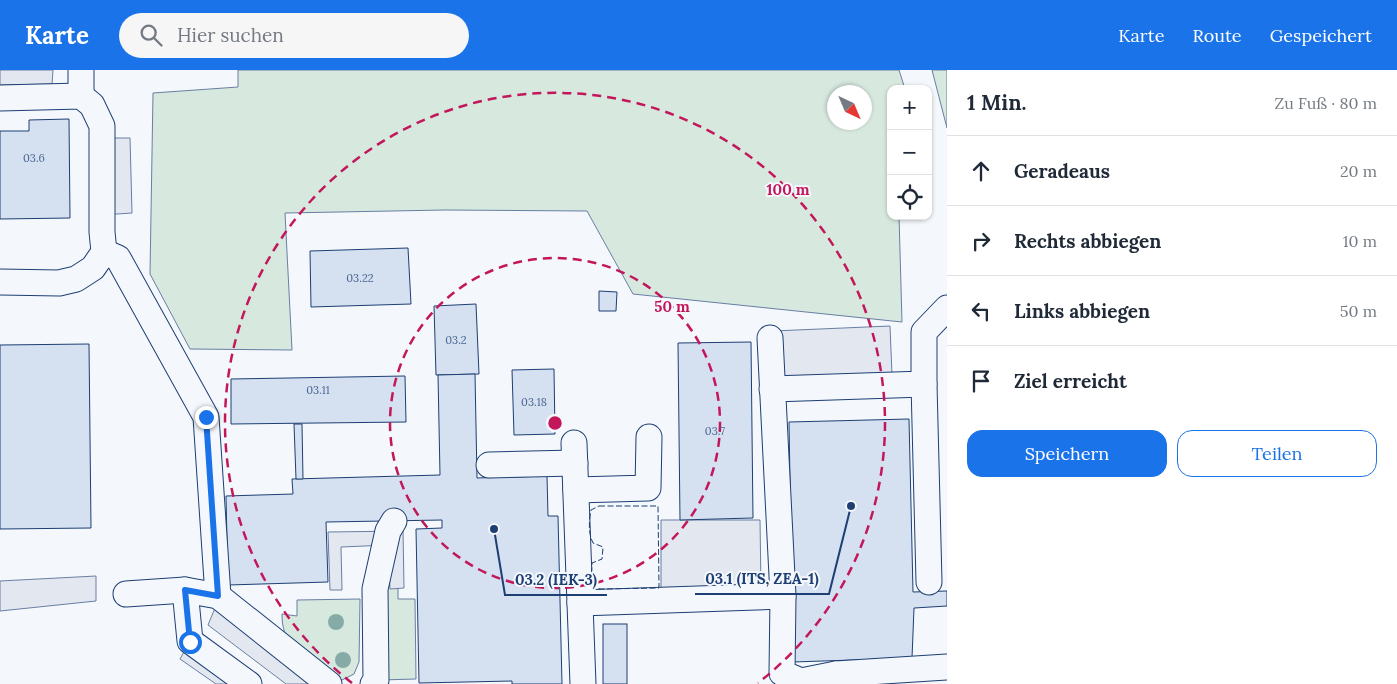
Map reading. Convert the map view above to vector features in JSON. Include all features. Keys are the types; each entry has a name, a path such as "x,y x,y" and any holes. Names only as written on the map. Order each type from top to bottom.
{"lane":[{"path":"81,70 81,96"},
{"path":"0,98 81,96 92,105 102,126 102,232 104,252 94,268 76,279 59,283 0,282"},
{"path":"104,252 118,258 206,417 218,596"},
{"path":"929,582 924,332 947,308"},
{"path":"770,338 783,596 782,674 801,681 947,667"},
{"path":"772,389 924,384"},
{"path":"576,490 648,488 648,437"},
{"path":"489,465 574,453 583,684"},
{"path":"373,684 376,680 375,589 388,531 394,521"},
{"path":"185,590 190,642 249,684"},
{"path":"126,594 185,590 218,596 329,684"},
{"path":"580,603 783,596"}],"shaded area":[{"path":"0,70 53,70 52,84 0,85"},
{"path":"238,70 899,70 904,85 887,85 887,220 899,220 902,322 633,294 587,211 445,210 285,213 292,350 190,349 150,274 153,93 238,87"},
{"path":"932,70 947,70 947,128"},
{"path":"102,138 130,138 132,213 102,215"},
{"path":"890,326 892,375 775,379 773,331"},
{"path":"661,520 760,520 761,588 661,589"},
{"path":"403,531 404,588 390,589 388,545 341,547 342,590 330,590 328,532"},
{"path":"96,576 96,601 0,611 0,581"},
{"path":"398,586 398,599 415,599 416,679 380,680 383,587"},
{"path":"360,599 359,662 354,674 342,680 290,641 284,629 282,614 297,616 297,600"},
{"path":"215,608 319,684 286,684 208,625"},
{"path":"190,641 249,684 216,684 180,659"}],"building":[{"path":"69,119 70,218 0,219 0,131 29,131 29,120"},
{"path":"408,248 411,304 311,307 310,251"},
{"path":"599,291 617,292 616,311 599,311"},
{"path":"476,304 479,374 436,375 434,306"},
{"path":"751,342 753,518 680,520 678,343"},
{"path":"89,344 91,528 0,529 0,345"},
{"path":"554,369 555,434 514,435 512,370"},
{"path":"475,374 477,478 547,476 548,516 558,516 562,684 512,684 512,681 419,683 416,529 442,528 442,520 326,522 328,582 228,585 226,496 293,494 292,479 440,475 438,375"},
{"path":"405,376 406,422 231,424 231,379"},
{"path":"909,419 913,592 947,591 947,606 914,608 912,658 793,662 789,422"},
{"path":"294,424 302,424 303,479 296,479"},
{"path":"603,624 627,624 627,684 603,684"}],"fence":[{"path":"599,506 658,506 659,588 595,588 591,582 592,563 602,559 603,547 593,543 589,522 591,510 599,506"}],"place":[{"name":"03.1 (ITS, ZEA-1)","path":"851,506"},
{"name":"03.2 (IEK-3)","path":"494,529"}],"route":[{"path":"190,642 185,590 218,596 206,417"}]}
